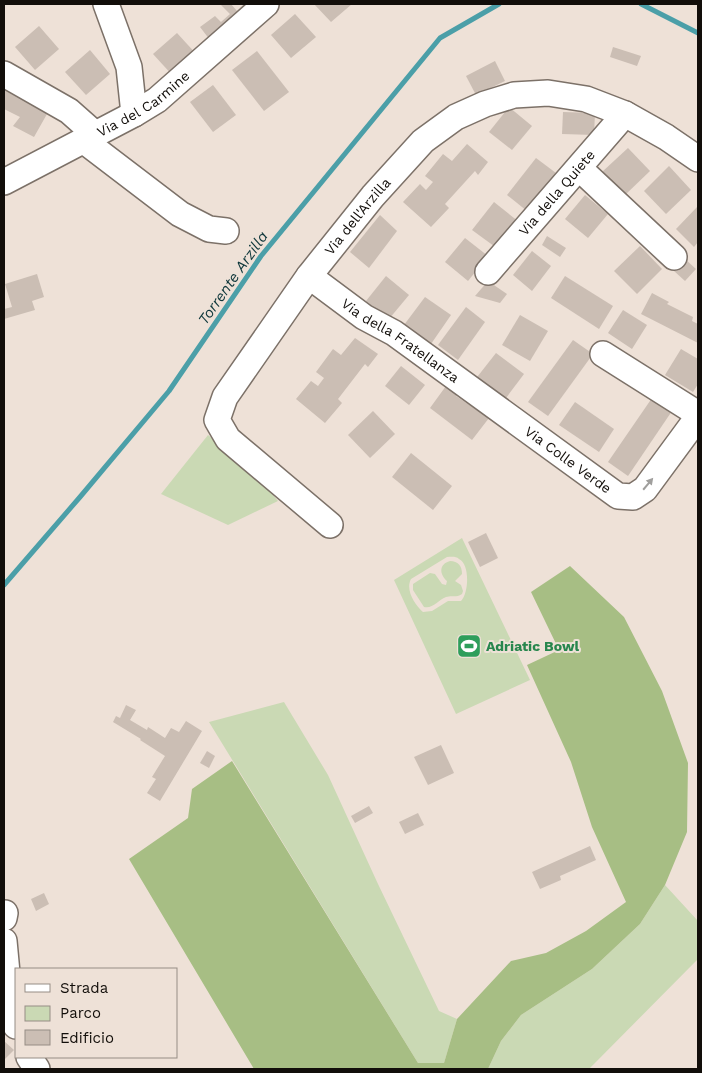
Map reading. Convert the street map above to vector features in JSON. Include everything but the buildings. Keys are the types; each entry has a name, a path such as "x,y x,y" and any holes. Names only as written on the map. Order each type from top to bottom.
{"street":[{"path":"106,4 129,67 134,114"},
{"name":"Via del Carmine","path":"4,182 157,100 266,4"},
{"path":"129,67 157,100"},
{"path":"4,74 69,111 89,137 180,214 209,229 226,230"},
{"name":"Via dell'Arzilla","path":"330,525 228,439 217,420 226,397 309,276 373,196 423,141 456,118 485,104 514,95 548,93 586,99 625,114 666,137 698,159"},
{"name":"Via della Quiete","path":"488,272 625,114"},
{"path":"579,168 674,257"},
{"name":"Via della Fratellanza","path":"309,276 364,316 394,333 493,406"},
{"name":"Via Colle Verde","path":"493,406 618,496 633,497 645,489 698,416 603,354"},
{"path":"4,941 10,1005 15,1022"},
{"path":"30,1058 37,1069"}],"green space":[{"path":"208,435 259,479 278,501 228,525 161,494"},
{"name":"Adriatic Bowl","path":"462,538 530,680 456,714 394,580","holes":["447,557 455,557 463,562 467,572 467,586 464,597 461,601 448,601 432,611 423,612 414,601 409,583 411,579"]},
{"path":"450,561 459,564 461,569 462,574 455,581 461,585 462,594 443,598 433,606 424,607 413,590 413,584 430,573 435,574 442,584 446,585 447,581 441,570 446,562"},
{"path":"570,566 624,617 662,691 688,763 687,832 665,885 640,924 592,969 521,1015 501,1041 488,1069 254,1069 129,859 188,818 192,789 232,761 418,1063 444,1063 457,1019 511,961 546,953 586,931 626,902 592,827 571,762 527,665 559,650 531,592"},
{"path":"284,702 328,775 439,1011 457,1019 444,1063 418,1063 209,722"},
{"path":"665,885 698,921 698,959 589,1069 488,1069 501,1041 521,1015 592,969 640,924"}],"waterway":[{"name":"Torrente Arzilla","path":"4,585 169,391 261,256 440,38 499,4"},
{"name":"Torrente Arzilla","path":"641,4 698,33"}],"place":[{"name":"Adriatic Bowl","path":"469,646"}]}
